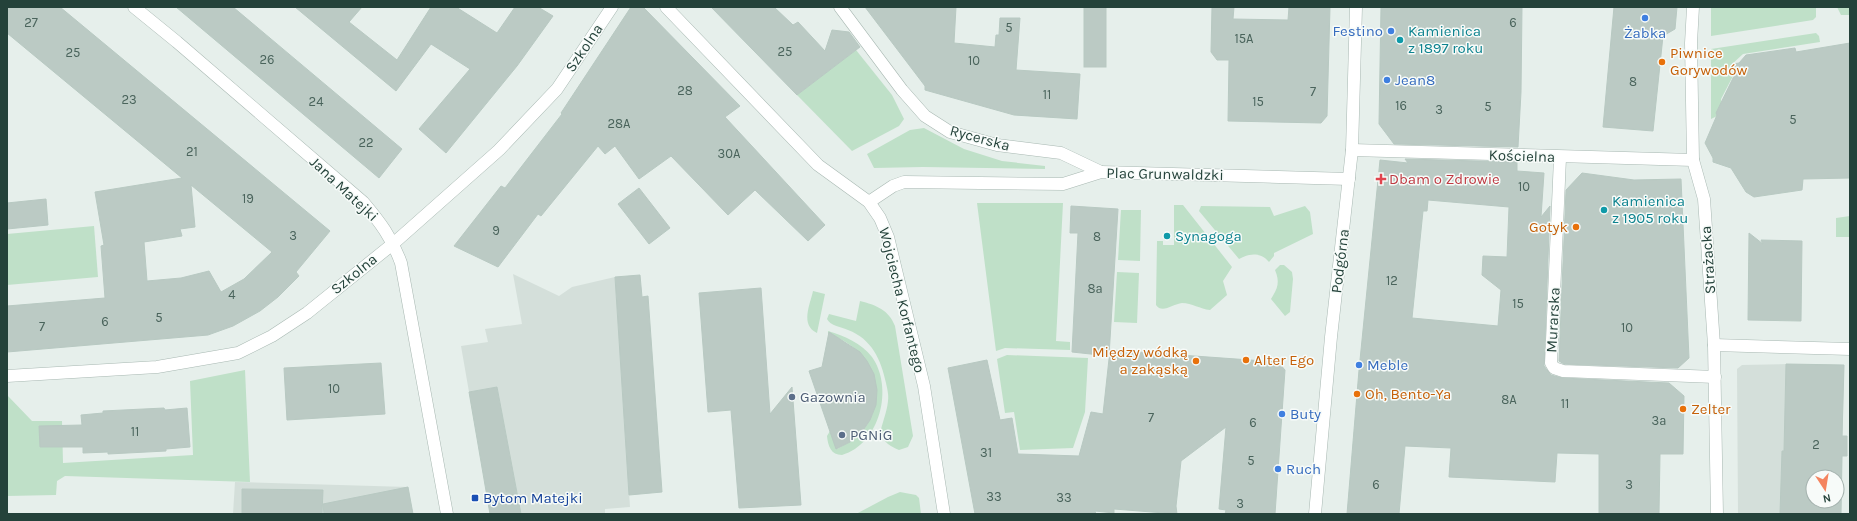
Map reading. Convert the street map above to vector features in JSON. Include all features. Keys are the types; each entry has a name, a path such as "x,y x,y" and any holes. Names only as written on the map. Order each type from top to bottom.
{"street":[{"name":"Jana Matejki","path":"134,7 183,47 363,202 380,221 394,243 403,270 447,514"},
{"name":"Szkolna","path":"7,376 157,367 238,353 272,336 307,313 394,243 499,150 557,89 612,7"},
{"name":"Wojciecha Korfantego","path":"666,7 818,165 869,202 880,218 888,237 924,386 944,514"},
{"name":"Rycerska","path":"840,7 902,90 925,116 950,132 997,145 1060,153 1101,172"},
{"name":"Podgórna","path":"1315,514 1331,337 1352,150 1356,7"},
{"name":"Strażacka","path":"1693,7 1691,43 1693,160 1704,199 1714,345 1717,514"},
{"name":"Kościelna","path":"1352,150 1560,158 1693,160"},
{"name":"Murarska","path":"1560,158 1551,363 1554,368 1563,371 1715,377"},
{"name":"Plac Grunwaldzki","path":"869,202 892,186 904,182 1064,184 1101,172 1349,179"},
{"path":"1714,345 1850,349"}],"shaded area":[{"path":"513,274 559,296 572,287 615,277 630,507 605,509 605,514 521,514 497,387 469,392 461,346 488,342 485,329 522,324"},
{"path":"1742,365 1844,365 1842,469 1805,469 1805,509 1841,509 1841,514 1738,514 1737,369"},
{"path":"235,482 408,487 413,514 233,514"}],"green space":[{"path":"1711,7 1816,7 1816,17 1813,20 1711,36"},
{"path":"1837,7 1850,7 1850,15 1841,15"},
{"path":"1816,33 1819,36 1820,42 1743,54 1731,65 1733,76 1721,99 1723,113 1711,119 1711,49"},
{"path":"856,50 892,95 904,119 899,126 852,151 797,95"},
{"path":"924,128 964,149 1002,161 1045,166 1045,169 923,167 874,168 867,154 910,130"},
{"path":"977,203 1063,203 1056,341 1070,342 1070,350 1005,348 996,351"},
{"path":"1174,205 1183,205 1232,267 1223,281 1227,295 1210,310 1186,303 1164,309 1158,308 1156,305 1157,241 1163,241 1163,245 1174,245"},
{"path":"1201,206 1270,207 1274,216 1305,206 1310,212 1313,234 1274,253 1274,256 1269,262 1262,256 1255,254 1239,259 1199,211"},
{"path":"1121,210 1141,210 1140,261 1118,260"},
{"path":"1850,216 1850,237 1836,237 1836,218"},
{"path":"94,226 98,277 7,285 7,234"},
{"path":"1280,265 1284,265 1292,272 1293,279 1290,312 1285,316 1271,299 1278,285 1275,270"},
{"path":"1117,272 1139,273 1137,323 1114,322"},
{"path":"813,291 825,294 817,333 812,329 807,320 808,308"},
{"path":"860,301 871,304 886,312 895,326 913,436 908,447 899,450 888,444 880,434 887,409 888,396 884,374 878,358 863,339 856,334 833,325 827,319 829,314 856,321"},
{"path":"828,331 852,341 868,352 879,370 882,384 880,414 874,427 866,439 855,449 842,455 838,455 833,452 828,443 827,436 830,431 837,449 859,435 871,418 875,403 876,389 872,374 866,361 856,349 843,341 828,335"},
{"path":"1007,355 1088,358 1085,412 1073,448 1020,450 1014,412 1005,413 997,359"},
{"path":"245,370 250,482 65,476 57,481 56,495 7,496 7,395 32,421 62,421 63,463 193,455 190,381"},
{"path":"900,492 916,495 919,498 921,514 856,514 888,497"}],"building":[{"path":"7,7 60,7 330,231 296,272 299,276 278,297 260,311 233,326 208,335 7,352 7,306 105,298 101,246 104,245 95,192 182,178 7,33","holes":["191,185 272,252 244,279 221,292 209,271 181,278 147,281 144,242 182,236 180,229 195,227"]},
{"path":"176,7 233,7 402,149 379,178"},
{"path":"295,7 362,7 349,22 397,60 431,7 456,7 497,33 515,7 538,7 553,16 517,66 446,153 419,129 470,69 431,44 396,91"},
{"path":"631,7 643,7 740,106 725,117 825,225 808,241 755,190 728,215 671,156 639,179 615,146 605,154 598,146 541,216 538,214 498,267 454,246 501,186 505,188 562,114 561,113"},
{"path":"711,7 774,7 793,25 798,22 825,51 832,30 849,32 860,47 797,95"},
{"path":"865,7 956,7 954,43 995,47 996,35 999,35 1000,18 1020,18 1016,70 1080,74 1077,119 1014,115 925,90 925,86"},
{"path":"1084,7 1106,7 1106,67 1084,67"},
{"path":"1212,7 1234,7 1233,19 1288,20 1289,7 1330,7 1327,116 1321,123 1228,121 1229,60 1217,60 1211,52"},
{"path":"1381,7 1522,7 1521,92 1518,147 1394,144 1379,124"},
{"path":"1614,7 1677,7 1675,29 1663,36 1653,131 1603,127"},
{"path":"1850,43 1850,178 1803,179 1802,190 1754,197 1746,192 1731,168 1713,162 1713,158 1705,143 1717,115 1716,113 1735,74 1733,64 1739,63 1746,55 1795,48 1796,52"},
{"path":"1405,159 1517,162 1517,171 1544,173 1541,217 1550,206 1544,366 1551,375 1562,378 1669,383 1684,396 1683,454 1660,454 1659,514 1599,514 1599,454 1557,453 1555,482 1449,477 1451,448 1405,446 1399,514 1347,514 1359,370 1380,160 1408,163","holes":["1428,200 1509,207 1507,257 1483,256 1482,275 1501,290 1498,326 1412,318 1423,211 1427,211"]},
{"path":"1582,173 1634,180 1681,179 1689,358 1678,368 1564,364 1559,361 1566,190"},
{"path":"639,188 670,228 649,244 618,204"},
{"path":"46,199 48,225 7,229 7,203"},
{"path":"1071,206 1118,209 1109,356 1072,352 1078,233 1070,233"},
{"path":"1749,233 1763,244 1761,240 1802,241 1801,321 1748,320"},
{"path":"640,275 642,297 648,296 662,492 629,495 615,277"},
{"name":"Gazownia","path":"761,288 770,414 792,387 801,505 739,508 731,410 708,412 699,293"},
{"path":"829,332 860,352 874,374 877,390 876,405 870,420 862,432 850,442 836,449 809,371 822,367"},
{"path":"1110,350 1278,362 1285,370 1275,514 1225,514 1226,510 1219,509 1226,427 1181,461 1176,506 1177,514 1114,509 1114,513 1095,511 1096,514 975,514 948,368 987,360 1000,420 1012,418 1018,454 1079,456 1091,412 1103,414"},
{"path":"381,363 385,414 287,420 284,368"},
{"path":"1786,364 1844,365 1842,436 1847,436 1847,456 1842,456 1842,469 1805,469 1805,509 1841,509 1841,514 1780,514 1782,451 1784,451"},
{"path":"497,387 521,514 490,514 469,392"},
{"path":"164,408 165,410 187,408 190,447 166,449 166,451 108,454 108,452 83,453 83,447 40,447 39,426 82,425 81,415 103,413 103,411"},
{"path":"408,487 413,514 324,514 323,504"},
{"path":"242,489 323,490 322,514 242,514"}],"place":[{"name":"Żabka","path":"1645,18"},
{"name":"Festino","path":"1391,31"},
{"name":"Kamienica z 1897 roku","path":"1400,40"},
{"name":"Piwnice Gorywodów","path":"1662,62"},
{"name":"Jean8","path":"1387,80"},
{"name":"Dbam o Zdrowie","path":"1381,179"},
{"name":"Kamienica z 1905 roku","path":"1604,210"},
{"name":"Gotyk","path":"1576,227"},
{"name":"Synagoga","path":"1167,236"},
{"name":"Alter Ego","path":"1246,360"},
{"name":"Między wódką a zakąską","path":"1196,361"},
{"name":"Meble","path":"1359,365"},
{"name":"Oh, Bento-Ya","path":"1357,394"},
{"name":"Gazownia","path":"792,397"},
{"name":"Zelter","path":"1683,409"},
{"name":"Buty","path":"1282,414"},
{"name":"PGNiG","path":"842,435"},
{"name":"Ruch","path":"1278,469"},
{"name":"Bytom Matejki","path":"475,498"}]}
